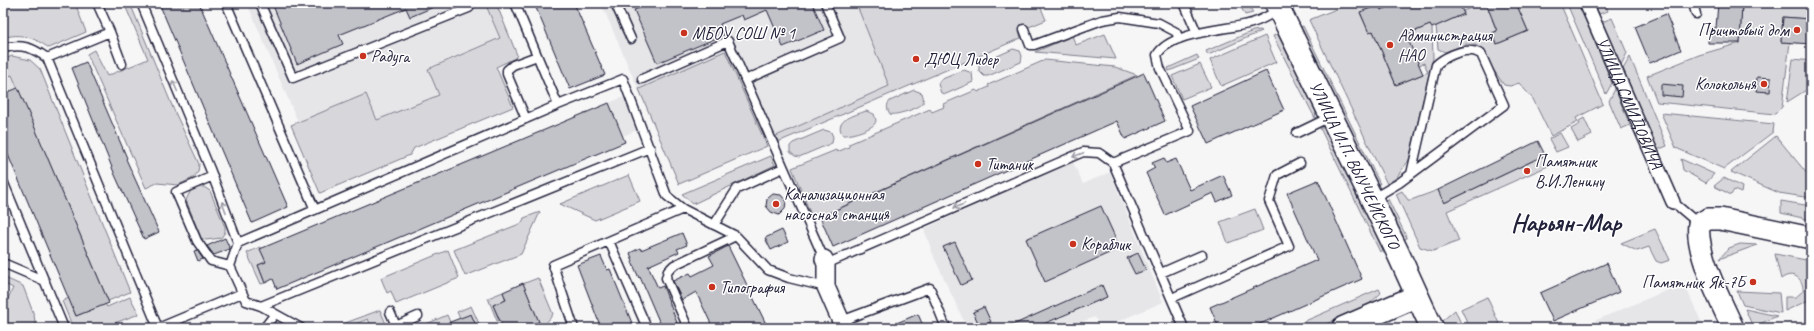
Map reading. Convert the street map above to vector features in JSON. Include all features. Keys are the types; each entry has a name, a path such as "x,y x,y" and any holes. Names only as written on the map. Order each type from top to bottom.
{"main road":[{"name":"УЛИЦА И.П. ВЫУЧЕЙСКОГО","path":"1279,6 1331,117 1397,251 1432,328"},
{"path":"1343,328 1417,296"}],"street":[{"name":"УЛИЦА СМИДОВИЧА","path":"1586,3 1673,202"},
{"path":"1733,328 1706,269 1698,231 1699,224 1708,219 1720,219 1811,238"},
{"path":"825,261 826,287 842,325"}],"lane":[{"path":"98,3 122,64"},
{"path":"140,3 213,176 238,243 230,266 242,294 246,300 261,306 301,328"},
{"path":"226,3 315,210"},
{"path":"260,3 293,78 469,8 466,3"},
{"path":"515,3 558,105"},
{"path":"615,3 630,40"},
{"path":"745,80 840,38 824,3"},
{"path":"1184,3 1196,34"},
{"path":"1692,3 1696,14"},
{"path":"1113,163 1190,131 1160,68 1157,55 1161,48 1196,34 1250,24 1279,6"},
{"path":"1024,29 1030,45 1034,45 1102,20 1120,17 1159,23 1176,32 1179,40"},
{"path":"47,58 110,32"},
{"path":"642,79 728,42 825,261 920,223 1083,152 1099,153 1113,163 1184,328"},
{"path":"3,48 16,45 34,49 47,58 158,328 242,294"},
{"path":"1371,199 1388,191 1411,174 1504,105 1481,54 1472,50 1464,51 1441,60 1436,65 1411,174"},
{"path":"526,119 507,74 507,70 513,65 537,56"},
{"path":"238,243 558,105 623,79 667,196 683,209 736,236 768,270 789,278 826,287"},
{"path":"1297,133 1331,117"},
{"path":"261,306 650,148"},
{"path":"1172,298 1289,246 1269,201 1277,176 1300,163"},
{"path":"714,225 737,188 783,168"},
{"path":"213,176 176,192 197,241 211,261 230,266"},
{"path":"3,181 64,328"},
{"path":"1673,202 1699,224"},
{"path":"574,328 553,265 683,209"},
{"path":"688,328 666,278 668,271 674,265 736,236"},
{"path":"609,241 647,328"},
{"path":"1161,273 1202,255"},
{"path":"3,263 45,281"},
{"path":"842,325 930,288 946,328"},
{"path":"390,312 396,327 418,316"},
{"path":"264,328 275,314"}],"shaded area":[{"path":"11,3 75,3 86,32 49,48 38,41 27,37 9,36 3,38 3,6"},
{"path":"124,3 130,3 173,108 199,164 198,172 193,178 178,185 157,183 146,188 87,54 94,50 107,76 148,59"},
{"name":"Радуга","path":"247,3 485,3 500,38 428,68 440,95 377,120 366,94 298,122"},
{"path":"485,3 496,3 517,55 515,58 496,67 513,107 414,148 410,155 320,193 291,125 366,94 377,120 439,95 428,69 500,38"},
{"path":"601,3 856,3 890,86 677,179"},
{"name":"ДЮЦ Лидер","path":"856,3 1039,3 1046,20 1019,31 1021,38 778,142 776,136 889,86"},
{"path":"1239,3 1248,3 1253,13 1245,15"},
{"path":"1351,3 1399,3 1381,10 1379,5 1360,13 1369,32 1373,31 1396,85 1428,72 1424,63 1419,65 1399,38 1430,25 1432,28 1433,58 1409,160 1396,178 1387,184 1309,20"},
{"path":"1482,3 1495,3 1500,15 1492,19 1497,31 1492,33 1497,44 1528,31 1516,3 1560,3 1603,104 1576,118 1578,122 1551,136 1533,99 1519,83 1510,86 1504,85 1488,62 1482,49 1475,45 1466,44 1445,52 1438,49 1436,26 1464,14 1463,11"},
{"path":"1579,3 1612,83 1606,94 1567,4"},
{"path":"1594,3 1605,3 1608,11 1599,14"},
{"path":"1742,3 1811,3 1811,15 1807,15 1806,19 1783,17 1781,42 1790,42 1782,107 1775,114 1657,102 1647,76 1699,55 1740,43"},
{"path":"1612,18 1627,53 1621,65 1602,22"},
{"path":"1303,26 1380,184 1373,183 1297,28"},
{"path":"1253,31 1262,31 1208,55 1206,51"},
{"path":"1105,34 1116,59 1035,52 1072,36 1076,45"},
{"path":"1278,34 1316,111 1315,118 1273,36"},
{"path":"1265,36 1276,62 1221,86 1210,60"},
{"path":"1013,49 1020,51 1022,56 1021,62 988,76 984,76 979,71 979,65 982,63"},
{"path":"725,51 767,146 679,184 639,89"},
{"path":"1197,55 1199,59 1169,71 1168,68"},
{"path":"12,56 30,60 40,69 130,292 108,301 12,75 3,78 3,60"},
{"path":"1630,57 1667,146 1657,150 1623,69"},
{"path":"1793,59 1811,61 1811,87 1787,102"},
{"path":"1045,60 1115,67 1137,75 813,220 792,168 836,150 837,152 849,147 849,144 930,109 932,112 944,107 943,104 976,90 978,92 989,87 988,85"},
{"path":"1200,64 1211,87 1182,99 1172,76"},
{"path":"964,70 972,73 973,82 946,94 941,93 938,84 940,80"},
{"path":"12,75 18,88 3,94 3,78"},
{"path":"1615,89 1630,125 1621,129 1609,101"},
{"path":"914,90 922,93 923,103 921,105 897,114 890,114 887,107 890,101"},
{"path":"623,97 637,130 623,136 609,103"},
{"path":"866,111 874,114 876,122 870,128 860,132 843,135 840,130 843,122 851,116"},
{"path":"1661,113 1774,124 1773,132 1724,169 1676,148"},
{"path":"1584,118 1592,135 1578,142 1571,129 1580,124 1579,121"},
{"path":"1320,128 1328,128 1386,248 1380,252"},
{"path":"824,130 831,132 833,137 832,143 799,157 790,152 790,146 793,143"},
{"path":"1560,133 1568,147 1556,152 1549,139"},
{"path":"1776,136 1809,176 1808,182 1811,183 1811,198 1779,193 1731,172"},
{"path":"771,156 775,165 693,204 682,194"},
{"path":"1543,156 1548,166 1447,211 1459,241 1433,251 1420,247 1396,194 1402,191 1408,200 1411,200 1438,190 1444,203"},
{"path":"1681,159 1714,174 1706,183 1683,170"},
{"path":"1072,160 1083,184 1110,172 1163,302 1103,328 1094,317 1067,328 967,328 934,257 924,229"},
{"path":"629,175 640,201 595,220 560,204"},
{"path":"1724,178 1742,187 1741,193 1734,190 1731,195 1714,186"},
{"path":"198,187 204,187 210,191 225,227 225,232 221,238 206,240 201,238 186,200 191,190"},
{"path":"1388,199 1407,238 1402,241 1385,205"},
{"path":"1781,201 1811,206 1811,220 1781,213"},
{"path":"1255,209 1263,230 1228,243 1220,222"},
{"path":"540,212 521,254 465,276 454,250 522,223 524,218"},
{"path":"1655,229 1670,260 1661,263 1656,261 1649,247 1637,251 1621,243"},
{"path":"1740,244 1757,245 1719,259 1729,248"},
{"path":"260,247 266,262 258,265 265,283 261,284 247,253"},
{"path":"448,250 459,278 396,304 391,291 387,293 381,278"},
{"path":"1775,254 1811,261 1811,299 1785,311 1785,297 1796,297 1803,291 1803,286 1802,282 1793,275 1785,276 1781,279"},
{"path":"3,277 23,286 34,315 36,328 3,328 3,309 13,288 3,283"},
{"path":"538,278 553,314 542,326 525,328 539,322 526,291 512,288"},
{"path":"1684,283 1704,328 1595,328 1592,322"},
{"path":"1379,289 1381,293 1366,307 1316,328 1289,328"},
{"path":"1737,291 1779,293 1781,313 1743,305"},
{"path":"503,292 506,299 493,305 499,320 497,321 488,298"},
{"path":"130,297 139,314 101,328 73,328 62,301 69,298 76,316 105,304 107,307"},
{"path":"1487,297 1501,328 1470,328 1461,309"},
{"path":"471,306 481,328 473,327 466,323 457,312"},
{"path":"1745,309 1777,316 1753,327"},
{"path":"380,310 387,326 372,328 368,319 345,328 332,328"},
{"path":"1455,310 1463,328 1446,328 1442,321"},
{"path":"447,315 450,322 437,328 423,328 422,326"}],"building":[{"path":"159,3 199,3 288,207 252,223"},
{"path":"272,3 443,3 410,17 406,8 339,35 343,44 297,64"},
{"path":"534,3 574,3 605,75 570,89"},
{"name":"МБОУ СОШ № 1","path":"652,3 812,3 824,30 783,47 767,10 744,20 742,15 720,24 724,35 657,63 634,10"},
{"name":"Администрация НАО","path":"1399,3 1459,3 1464,14 1432,28 1430,25 1406,35 1423,74 1396,85 1373,31 1369,33 1360,12 1379,5 1381,10"},
{"name":"Администрация НАО","path":"1486,3 1516,3 1528,31 1497,44 1492,33 1497,31"},
{"path":"1718,3 1742,3 1740,43 1708,43 1709,28 1716,28"},
{"path":"1666,14 1681,50 1650,63 1635,27"},
{"name":"Причтовый дом","path":"1783,17 1811,19 1811,44 1781,42"},
{"path":"86,62 127,158 126,159 159,232 144,239 115,175 72,68"},
{"path":"1266,71 1284,110 1208,144 1190,106"},
{"name":"Титаник","path":"1144,73 1165,121 1125,139 1117,121 833,247 820,217"},
{"name":"Колокольня","path":"1757,77 1771,78 1770,92 1756,91"},
{"path":"1661,84 1683,86 1682,97 1661,95"},
{"path":"18,88 109,303 76,316 3,143 3,94"},
{"path":"609,103 625,142 277,289 273,279 265,283 258,265 266,262 260,249"},
{"path":"1538,141 1545,155 1444,203 1438,190"},
{"path":"1164,158 1166,163 1176,159 1190,190 1223,175 1232,195 1217,202 1213,193 1165,215 1146,173 1155,168 1152,163"},
{"path":"1318,180 1362,279 1251,328 1219,328 1210,307 1317,260 1287,193"},
{"name":"Канализационная насосная станция","path":"773,194 781,195 786,201 785,209 779,215 771,212 766,206 767,199"},
{"name":"Кораблик","path":"1101,206 1120,248 1045,282 1026,239"},
{"path":"782,230 788,242 771,250 765,238"},
{"path":"682,233 687,245 677,249 679,252 648,266 658,288 663,286 679,328 662,328 632,262 630,253"},
{"path":"225,238 230,249 214,255 207,246"},
{"path":"955,242 972,280 961,285 943,247"},
{"name":"Типография","path":"728,246 768,328 713,328 696,292 682,300 673,281 690,273 692,276 714,265 709,256"},
{"path":"197,250 203,259 198,261 194,251"},
{"path":"1138,253 1146,270 1135,274 1127,258"},
{"path":"601,256 607,270 610,269 634,328 601,328 577,265"},
{"path":"1607,263 1619,292 1553,321 1540,293"},
{"path":"523,283 539,322 525,328 503,328 493,305 506,300 503,292"},
{"path":"1102,285 1107,297 1034,328 1006,328"},
{"path":"984,307 991,322 980,327 973,312"},
{"path":"471,314 477,328 437,328 437,327"},
{"path":"918,314 924,328 885,328"}],"place":[{"name":"Причтовый дом","path":"1797,30"},
{"name":"МБОУ СОШ № 1","path":"684,33"},
{"name":"Администрация НАО","path":"1390,45"},
{"name":"Радуга","path":"363,56"},
{"name":"ДЮЦ Лидер","path":"916,59"},
{"name":"Колокольня","path":"1764,84"},
{"name":"Титаник","path":"978,164"},
{"name":"Памятник В.И.Ленину","path":"1527,171"},
{"name":"Канализационная насосная станция","path":"776,204"},
{"name":"Кораблик","path":"1073,244"},
{"name":"Памятник Як-7Б","path":"1753,282"},
{"name":"Типография","path":"712,287"}],"district":[{"name":"Нарьян-Мар","path":"1566,223"}]}
